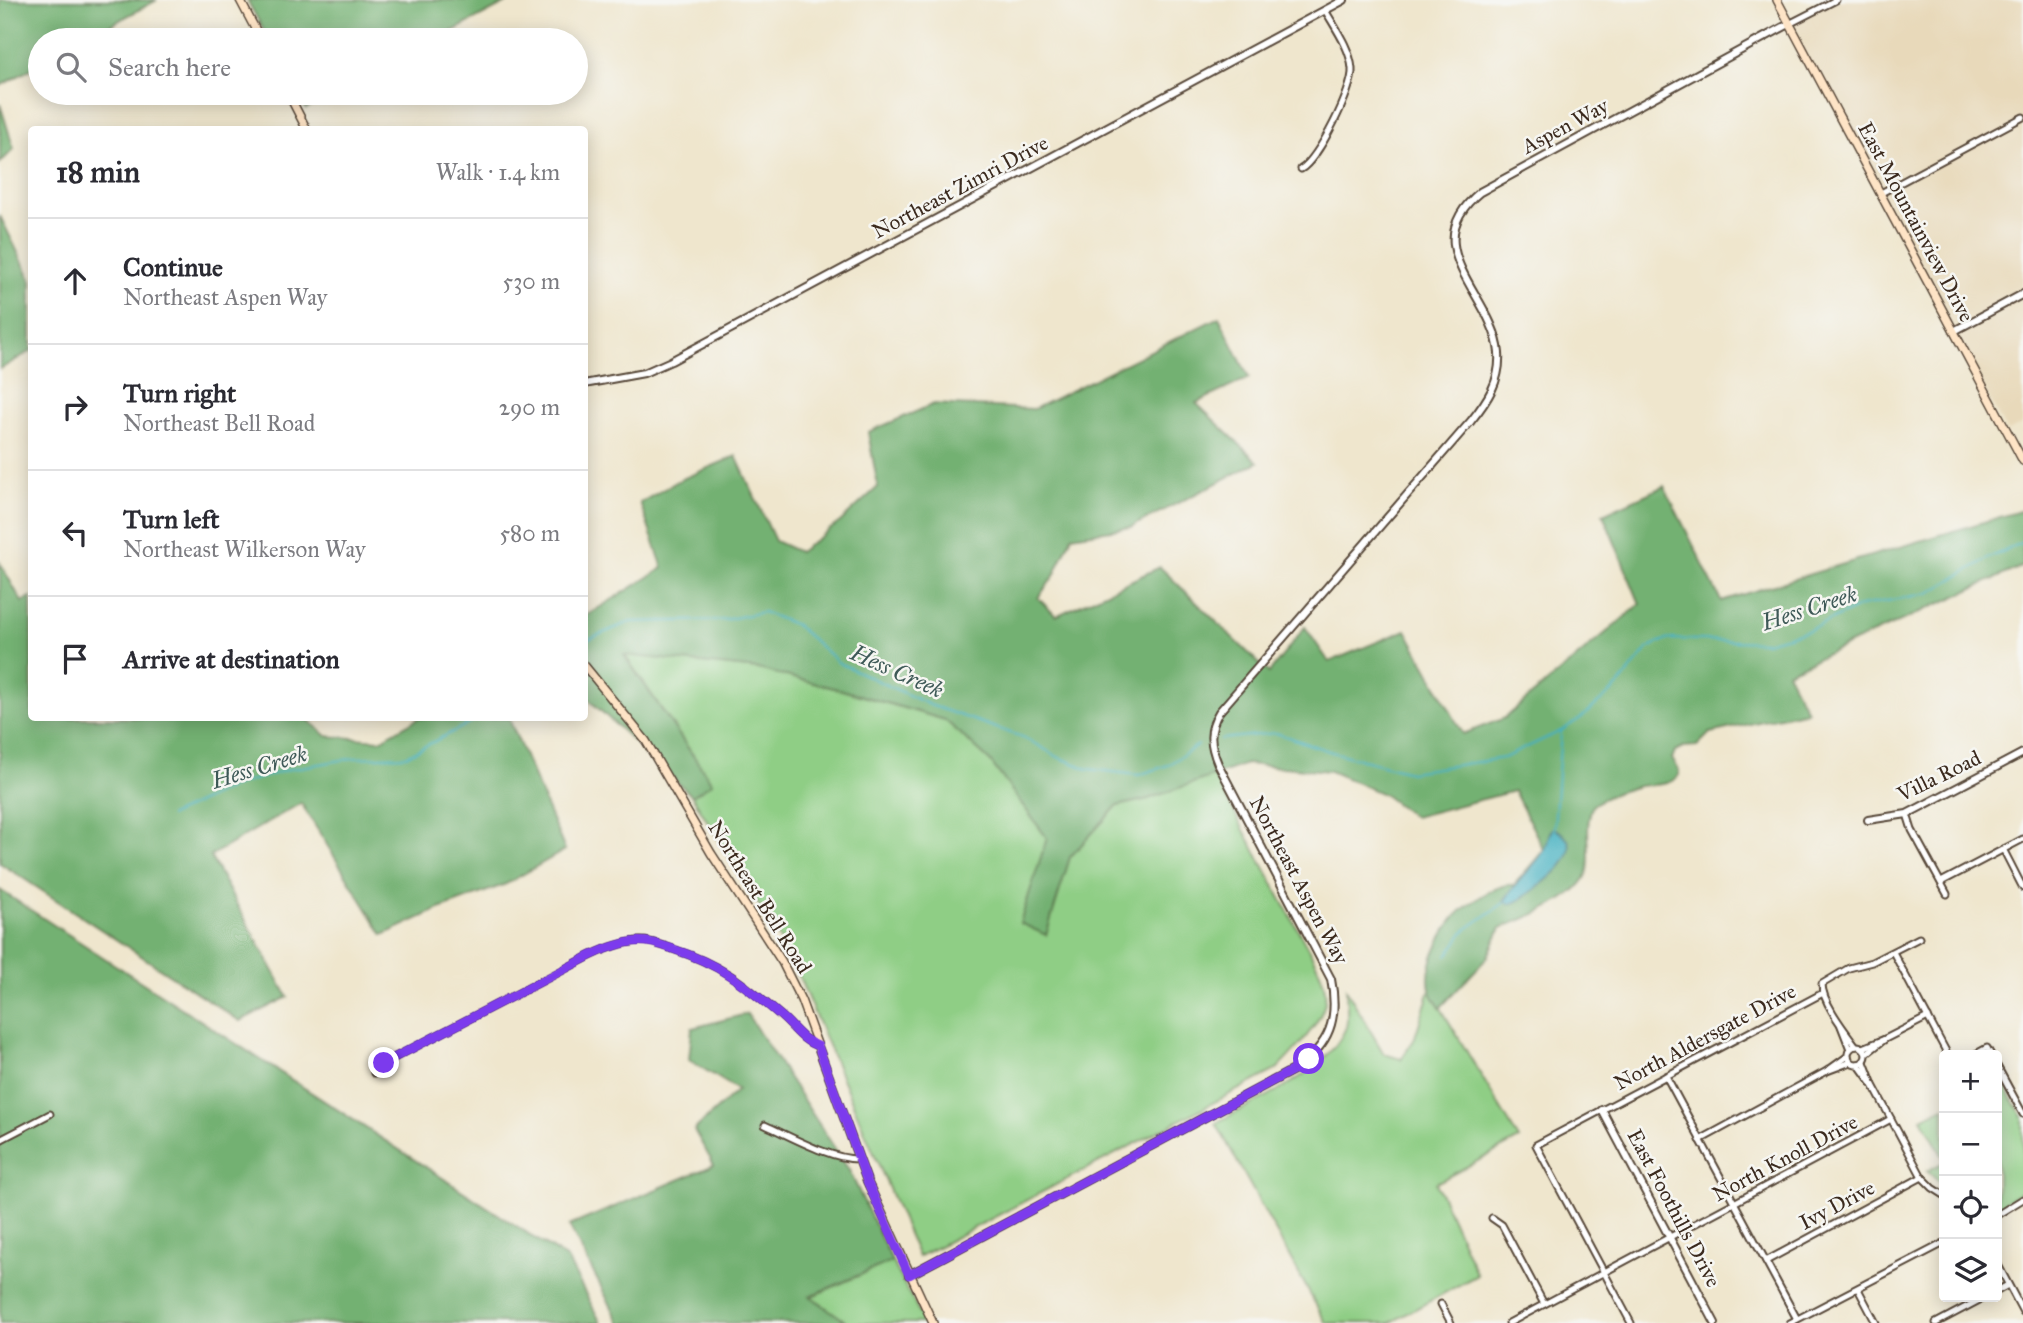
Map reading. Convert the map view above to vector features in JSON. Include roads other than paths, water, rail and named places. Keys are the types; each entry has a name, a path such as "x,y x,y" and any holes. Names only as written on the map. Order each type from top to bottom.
{"main road":[{"path":"240,0 255,28"},
{"name":"East Mountainview Drive","path":"1777,0 2023,461"},
{"path":"294,105 304,126"},
{"name":"Northeast Bell Road","path":"588,670 646,741 706,845 768,937 795,986 859,1159 909,1275 933,1323"}],"street":[{"name":"Northeast Zimri Drive","path":"588,383 632,376 661,366 1344,0"},
{"name":"Aspen Way","path":"1499,364 1494,332 1458,264 1455,251 1455,228 1462,210 1470,200 1480,191 1836,0"},
{"path":"1301,169 1313,160 1328,135 1353,75 1349,55 1325,10"},
{"path":"1881,193 2023,117"},
{"path":"1954,331 2023,294"},
{"name":"Northeast Aspen Way","path":"909,1275 1297,1068 1325,1041 1334,1013 1331,979 1218,764 1210,742 1211,731 1219,712 1476,416 1494,388 1499,364"},
{"name":"Villa Road","path":"1868,820 1907,814 2023,753"},
{"path":"1907,814 1912,830 1947,894"},
{"path":"1941,882 2023,839"},
{"path":"2003,849 2023,888"},
{"name":"North Aldersgate Drive","path":"1604,1273 1536,1146 1823,993 1822,984 1849,968 1872,962 1919,938"},
{"path":"374,1073 384,1063 573,965 603,950 632,941 660,944 699,957 720,968 784,1018 808,1043 818,1046"},
{"path":"1893,952 1945,1050"},
{"path":"1823,993 1841,1026 1859,1049 1861,1063 1922,1177 1939,1192"},
{"path":"1700,1140 1849,1059 1859,1049 1928,1017"},
{"path":"1849,1059 1861,1063"},
{"path":"2002,1075 2023,1114"},
{"path":"1666,1076 1797,1319"},
{"name":"East Foothills Drive","path":"1602,1110 1715,1323"},
{"path":"0,1140 50,1114"},
{"name":"North Knoll Drive","path":"1509,1323 1891,1119"},
{"path":"765,1125 830,1152 859,1159"},
{"name":"Ivy Drive","path":"1766,1261 1922,1177"},
{"path":"2002,1212 2023,1199"},
{"path":"1492,1218 1502,1225 1544,1304"},
{"path":"1790,1323 1939,1246"},
{"path":"1604,1273 1631,1323"},
{"path":"2002,1273 2023,1312"},
{"path":"2002,1288 2008,1285"},
{"path":"1858,1289 1876,1323"},
{"path":"1936,1323 1976,1302"},
{"path":"1441,1304 1451,1323"}],"water":[{"path":"1553,828 1566,837 1570,846 1567,857 1550,877 1527,895 1511,904 1504,902 1541,854"}],"waterway":[{"name":"Hess Creek","path":"1221,739 1276,733 1332,752 1410,772 1504,758 1561,731 1581,718 1618,686 1647,649 1667,639 1766,642 1809,630 1861,606 1929,593 2023,542"},
{"name":"Hess Creek","path":"588,639 630,622 724,620 763,612 796,625 839,663 930,705 1025,738 1058,757 1088,769 1139,775 1168,765 1198,745"},
{"name":"Hess Creek","path":"170,816 237,785 290,769 354,758 406,756 472,721"},
{"path":"1554,830 1561,731"},
{"path":"1447,956 1464,931 1504,903"}]}
